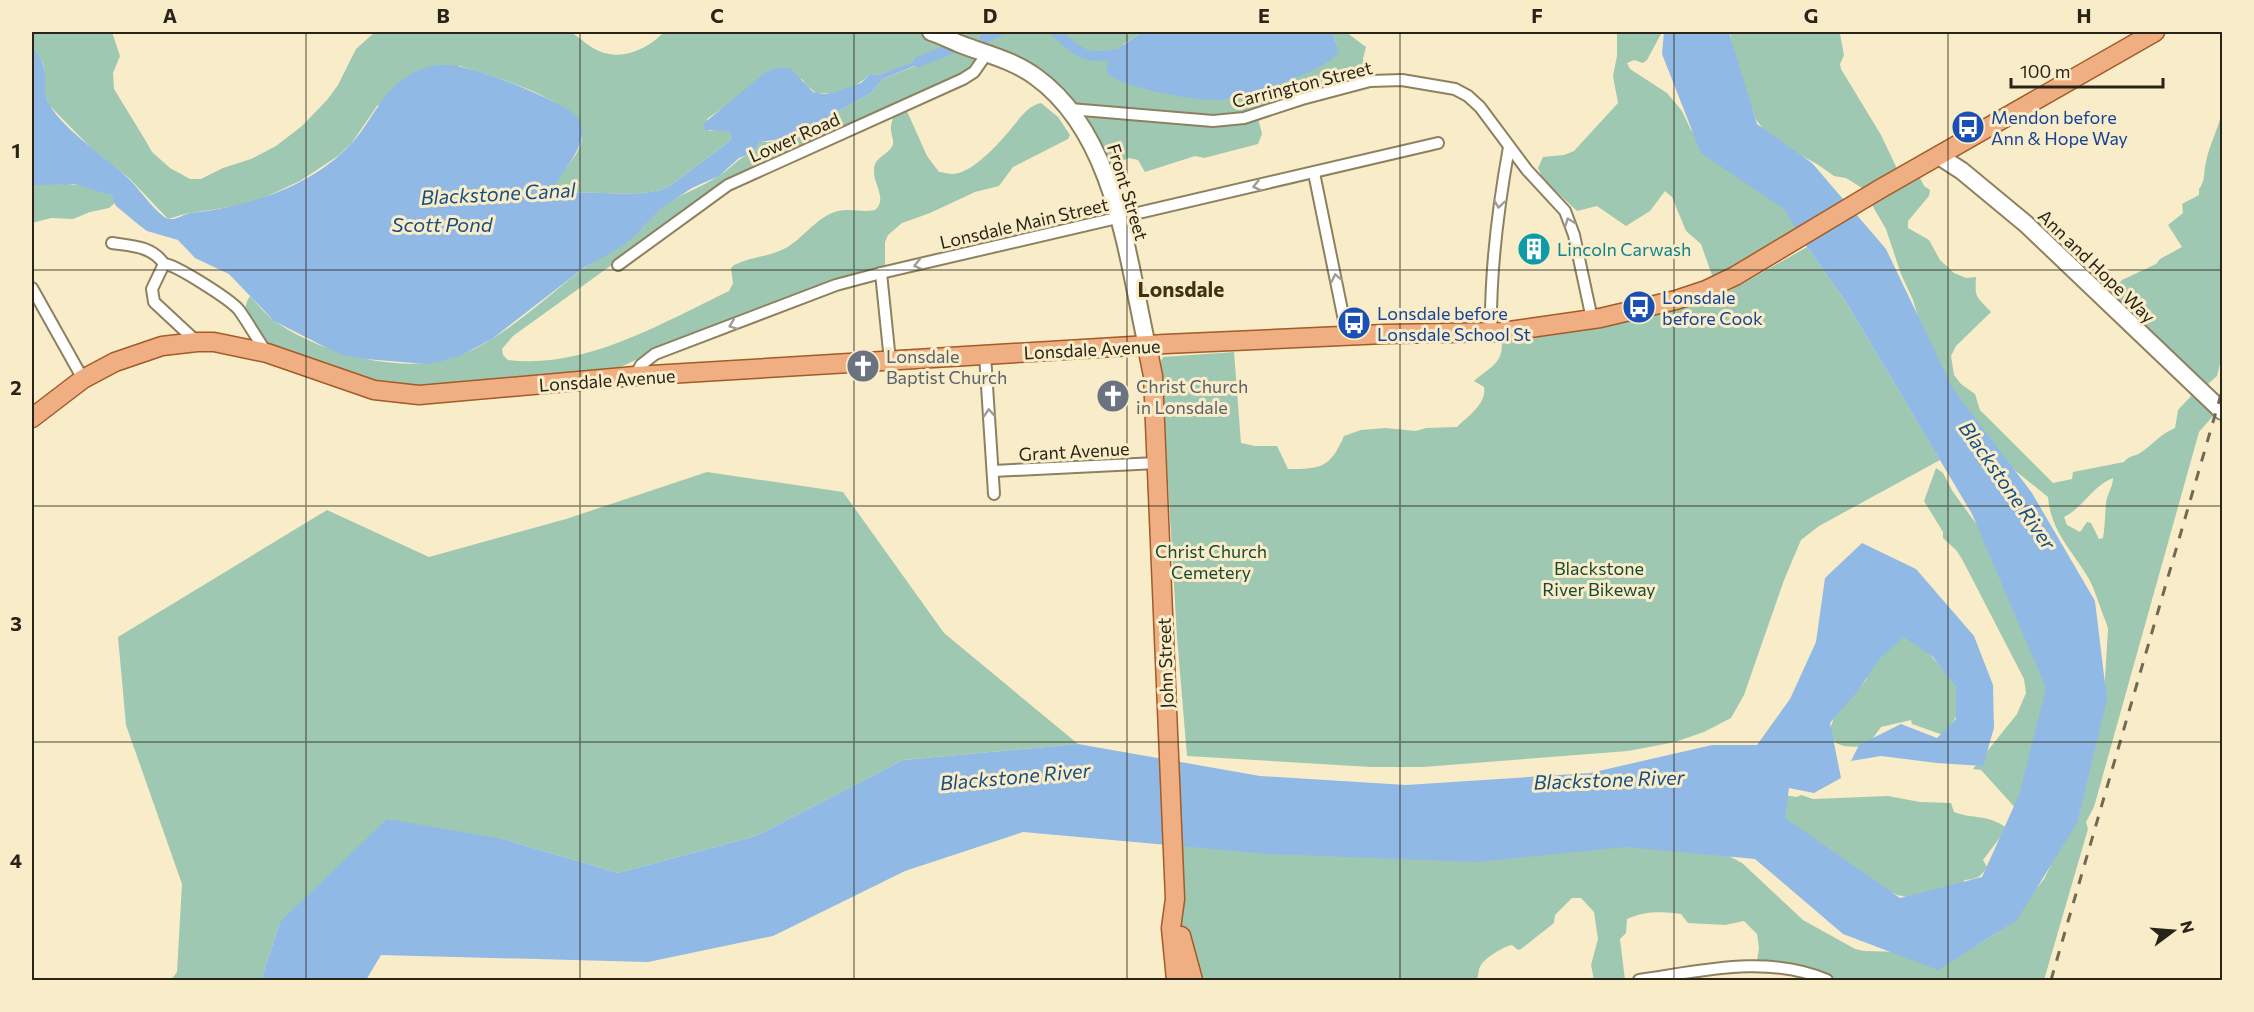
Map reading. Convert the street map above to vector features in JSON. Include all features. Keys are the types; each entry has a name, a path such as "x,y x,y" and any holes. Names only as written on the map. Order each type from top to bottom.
{"main road":[{"name":"Front Street","path":"931,32 962,45 988,52 1036,77 1070,109 1089,136 1118,218 1147,345"},
{"name":"Lonsdale Avenue","path":"32,418 83,379 137,353 162,346 197,342 213,342 267,353 360,386 419,395 453,394 635,376 1147,345 1347,335 1491,332 1592,320 1676,300 1706,290 1735,276 1880,189 2155,32"},
{"name":"Ann and Hope Way","path":"1939,156 1962,171 2026,224 2223,411"},
{"name":"John Street","path":"1147,345 1153,376 1157,463 1175,899 1171,928 1176,981"},
{"path":"1175,899 1182,943 1193,981"}],"street":[{"name":"Lower Road","path":"618,266 728,185 963,79 974,72 988,52"},
{"name":"Carrington Street","path":"1070,109 1194,121 1232,120 1354,84 1402,80 1455,89 1468,96 1480,107 1527,170 1564,211 1574,235 1592,320"},
{"name":"Lonsdale Main Street","path":"635,376 641,365 655,354 836,285 1438,143"},
{"path":"1491,332 1492,270 1499,201 1509,147"},
{"path":"1314,173 1347,335"},
{"path":"112,243 144,248 158,255 164,264"},
{"path":"164,264 152,289 154,302 197,342"},
{"path":"164,264 170,264 185,271 238,309 267,353"},
{"path":"881,273 890,361"},
{"path":"32,288 83,379"},
{"path":"985,355 994,494"},
{"name":"Grant Avenue","path":"993,471 1157,463"},
{"path":"1645,980 1756,965 1794,969 1827,981"}],"green space":[{"path":"32,32 112,32 120,56 113,73 114,89 152,152 170,168 190,179 201,179 223,168 251,159 276,146 302,126 338,85 356,49 375,32 571,32 595,49 617,55 634,52 650,44 664,32 1001,32 1012,34 1025,32 1143,32 1124,44 1109,75 1155,91 1220,100 1270,86 1337,45 1332,32 1346,32 1366,47 1363,59 1368,81 1257,114 1262,134 1258,144 1204,158 1195,156 1145,172 1138,160 1129,158 1102,169 1037,78 997,59 902,100 927,156 939,172 953,174 961,172 979,162 1026,111 1041,103 1058,117 1070,135 1068,139 1013,167 999,186 975,192 902,223 888,235 885,242 885,267 644,356 614,370 407,387 380,382 256,343 246,328 247,301 250,296 265,313 295,334 317,344 365,359 415,364 461,355 509,328 583,269 636,234 661,208 705,184 753,153 760,142 770,142 816,124 871,93 883,79 928,61 930,57 878,75 870,74 858,84 839,92 816,93 802,79 725,106 707,119 709,131 722,129 728,131 731,136 730,141 671,185 661,190 637,194 567,192 558,188 556,182 575,155 582,138 579,125 569,112 553,101 512,83 460,66 377,106 351,144 338,156 300,181 242,205 168,219 130,179 90,147 49,105 45,95 44,66 32,44","holes":["898,102 891,127 892,146 874,166 880,196 879,206 875,210 843,210 830,214 786,248 734,265 731,268 733,283 729,291 622,341 566,358 537,361 508,360 503,355 502,349 513,336 731,179 772,157"]},
{"path":"1620,32 1662,32 1647,60 1643,63 1634,60 1627,63 1630,69 1667,93 1682,111 1691,130 1784,209 1796,227 1764,261 1714,281 1701,244 1686,231 1672,197 1665,191 1650,211 1626,226 1597,206 1577,211 1543,179 1538,168 1543,157 1564,155 1574,151 1618,103 1613,76 1617,56 1617,34"},
{"path":"1730,32 1841,32 1844,55 1840,64 1841,69 1881,135 1899,173 1916,170 1924,186 1930,190 1929,196 1908,221 1908,228 1929,240 1940,260 1954,273 1966,278 1976,277 1977,296 1991,312 1956,346 1951,356 1954,375 1961,384 1975,394 1980,410 2053,483 2072,479 2073,472 2124,462 2140,453 2175,428 2178,410 2193,394 2105,299 2122,280 2156,264 2160,259 2182,247 2168,225 2183,213 2182,204 2199,195 2207,156 2222,112 2222,356 2217,376 2199,392 2216,410 2199,432 2094,807 2086,822 2088,829 2044,980 1824,980 1756,967 1759,948 1757,934 1744,921 1725,925 1688,923 1681,914 1661,912 1640,914 1627,919 1626,933 1620,939 1625,980 1594,980 1591,965 1598,939 1594,912 1581,898 1572,898 1555,915 1554,923 1521,949 1518,950 1512,945 1494,953 1485,960 1479,969 1478,977 1473,980 1178,980 1173,843 1647,831 1727,855 1742,863 1803,920 1855,949 1864,951 1944,953 1979,944 1998,932 2044,879 2062,843 2104,695 2108,629 2096,595 2089,579 2058,531 2048,497 1986,447 1927,347 1913,300 1901,274 1886,229 1862,188 1846,178 1834,176 1766,132 1756,120 1735,62","holes":["2113,478 2106,503 2103,538 2099,539 2091,523 2087,522 2080,532 2067,525 2064,517 2077,508 2099,486"]},
{"path":"42,183 95,188 111,195 115,203 109,208 73,219 51,218 32,223 32,185"},
{"name":"Blackstone River Bikeway","path":"1807,247 1846,302 1940,460 1819,526 1801,540 1784,580 1744,695 1731,718 1704,732 1675,742 1628,751 1423,767 1371,767 1187,756 1177,637 1161,361 1163,357 1234,352 1241,443 1255,446 1277,446 1288,469 1317,467 1329,461 1344,436 1361,430 1385,428 1416,431 1426,428 1457,427 1483,399 1484,387 1474,381 1499,357 1502,344 1501,335 1714,287 1719,297"},
{"path":"1936,468 1943,473 1953,492 1988,540 2053,678 2019,812 1981,770 1973,769 2017,714 2026,693 2024,679 1962,559 1943,538 1943,532 1924,501"},
{"path":"707,472 843,492 944,633 1078,744 903,760 756,836 618,873 503,839 280,922 261,980 171,980 177,972 182,884 126,725 118,637 327,510 429,557 566,519"},
{"path":"1904,633 1916,639 1948,672 1957,691 1960,705 1953,722 1943,735 1912,724 1911,720 1881,727 1867,746 1845,746 1835,742 1828,734 1835,715 1866,680 1874,650"},
{"path":"1770,793 1797,797 1801,795 1813,799 1888,796 1920,802 1951,803 1954,812 1986,818 2007,828 1983,860 1987,867 1981,875 1965,880 1959,886 1927,901 1897,895 1849,873 1781,818"}],"water":[{"path":"1143,32 1332,32 1338,53 1317,68 1283,83 1232,98 1209,100 1146,89 1109,75 1106,70 1111,57"},
{"name":"Blackstone River","path":"1664,32 1729,32 1757,124 1812,163 1886,249 1953,389 2032,493 2095,601 2107,700 2077,823 2017,920 1938,970 1843,934 1755,859 1626,847 1476,862 1268,854 1023,832 905,871 773,936 648,962 381,955 366,980 261,980 280,922 387,819 503,839 618,873 756,836 903,760 1078,744 1260,776 1406,785 1590,773 1712,745 1757,745 1790,699 1816,642 1825,578 1862,543 1916,569 1974,636 1993,685 1994,728 1983,766 1881,756 1851,761 1859,745 1901,724 1937,738 1956,719 1956,687 1933,657 1904,637 1880,658 1857,692 1830,723 1841,778 1814,793 1789,788 1785,818 1900,898 1982,877 2019,795 2046,688 1972,514 1846,302 1807,247 1784,209 1701,153 1662,54"},
{"name":"Scott Pond","path":"32,44 44,68 47,100 56,114 76,135 122,172 160,214 169,219 256,200 298,183 317,172 351,144 396,85 423,68 443,65 471,69 527,89 570,111 578,119 582,128 582,137 574,156 557,182 558,188 567,192 637,194 661,190 671,185 730,141 731,136 728,131 705,130 704,123 765,73 776,68 790,68 813,92 824,94 861,83 870,74 878,75 927,57 931,59 883,79 871,93 816,124 780,139 760,142 753,153 739,158 719,176 692,188 660,209 638,233 621,247 585,267 492,339 460,356 426,364 365,359 343,355 327,348 274,321 229,274 195,258 178,240 147,231 116,206 111,195 74,184 32,185"}],"waterway":[{"name":"Blackstone Canal","path":"985,38 998,32"},
{"name":"Blackstone Canal","path":"1055,32 1080,52 1086,54 1101,56 1125,53"},
{"name":"Blackstone Canal","path":"918,62 949,50"}],"railway":[{"path":"2051,980 2222,391"}],"place":[{"name":"Mendon before Ann & Hope Way","path":"1968,127"},
{"name":"Lincoln Carwash","path":"1534,249"},
{"name":"Lonsdale before Cook","path":"1639,307"},
{"name":"Lonsdale before Lonsdale School St","path":"1354,323"},
{"name":"Lonsdale Baptist Church","path":"863,366"},
{"name":"Christ Church in Lonsdale","path":"1113,396"}],"district":[{"name":"Lonsdale","path":"1181,288"}],"park label":[{"name":"Christ Church Cemetery","path":"1211,561"}]}
